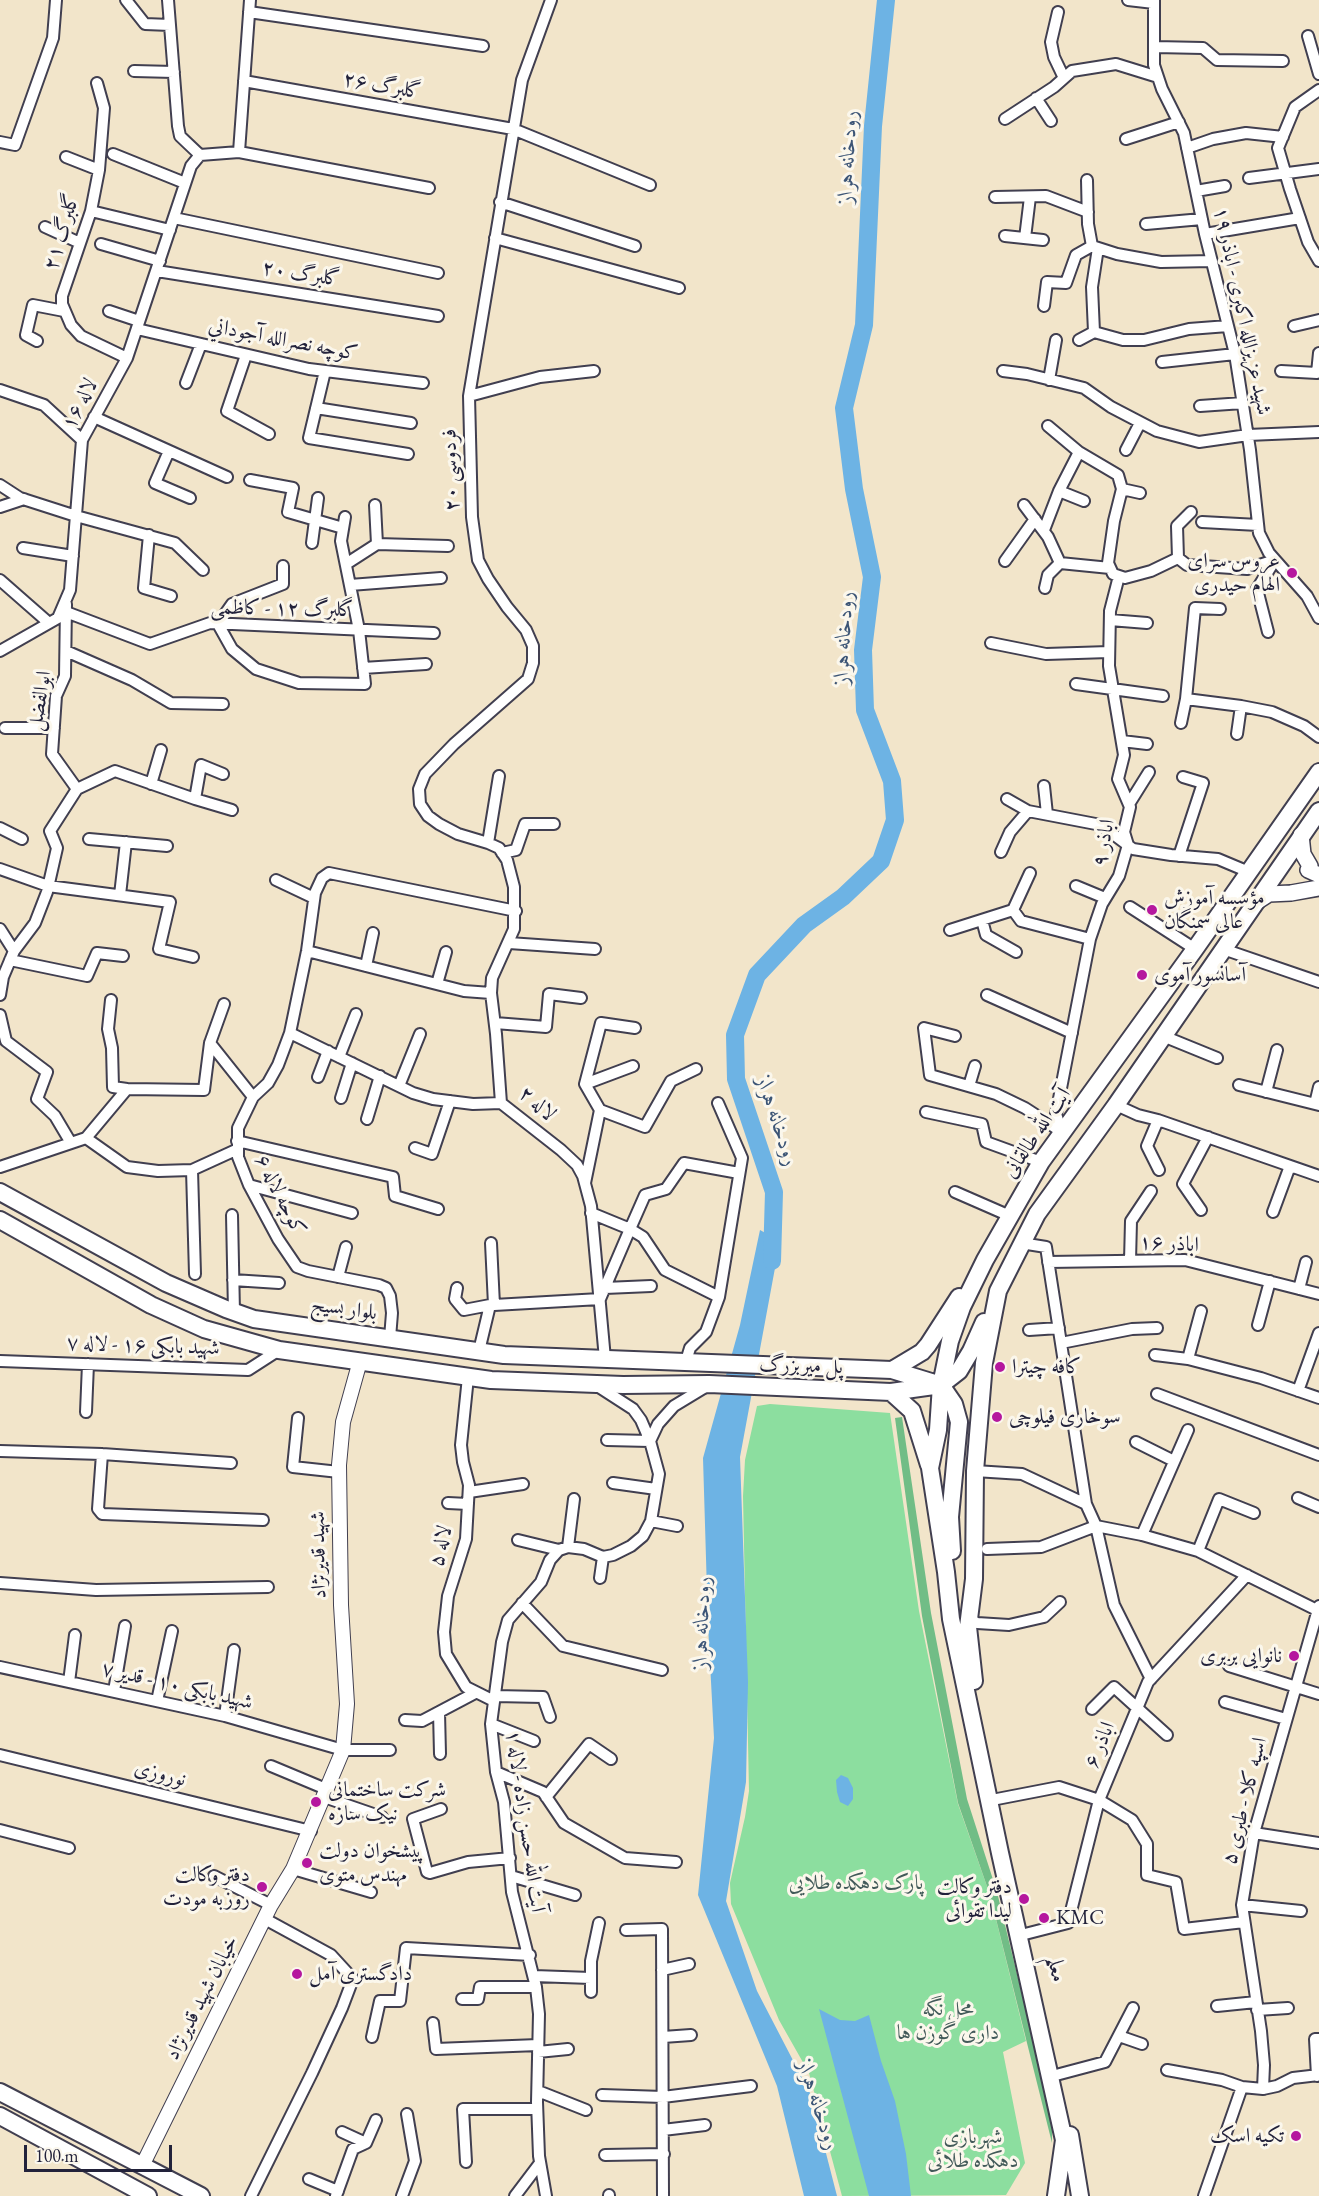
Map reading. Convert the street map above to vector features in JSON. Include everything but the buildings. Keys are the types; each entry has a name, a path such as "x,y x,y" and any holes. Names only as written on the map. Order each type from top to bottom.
{"main road":[{"name":"آیت الله طالقانی","path":"946,1572 930,1468 938,1430 941,1384 954,1328 985,1260 1041,1162 1319,772"},
{"path":"969,1619 958,1593 950,1516 959,1422 954,1404 941,1384 959,1371 1037,1214 1116,1105 1319,811"},
{"path":"1301,835 1303,854 1310,866 1308,870 1319,875"},
{"path":"1255,903 1269,894 1319,888"},
{"name":"بلوار بسیج","path":"0,1192 163,1281 254,1319 504,1355 710,1361"},
{"path":"0,1220 151,1305 204,1329 279,1350 491,1380 623,1385 709,1384"},
{"path":"892,1370 922,1352 928,1345 985,1260"},
{"path":"151,1305 163,1281"},
{"path":"969,1619 974,1568 975,1471 984,1363 998,1291"},
{"path":"954,1328 956,1337 962,1343 976,1340"},
{"path":"623,1359 635,1366 637,1373 635,1379 623,1385"},
{"name":"پل میربزرگ","path":"710,1361 892,1370 941,1384"},
{"name":"پل میربزرگ","path":"709,1384 891,1392 941,1384"},
{"path":"891,1392 912,1411 930,1468"},
{"path":"938,1430 942,1424 948,1422 955,1424 959,1431"},
{"name":"معلم","path":"946,1572 951,1619 1064,2140 1056,2196"},
{"name":"معلم","path":"969,1619 973,1681 1070,2137 1080,2196"},
{"path":"0,2092 201,2196"},
{"path":"5,2121 53,2144 148,2196"},
{"path":"53,2144 64,2125"}],"street":[{"path":"0,142 15,145 53,38 56,0"},
{"path":"126,0 145,24 170,26"},
{"path":"168,0 180,136 200,155 239,152 429,188"},
{"path":"239,152 250,0"},
{"name":"فردوسی ۲۰","path":"488,843 459,834 428,816 420,804 419,789 425,774 454,744 528,679 533,663 533,646 526,630 507,607 478,560 472,517 469,396 524,69 551,0"},
{"path":"1128,0 1154,2"},
{"name":"شهید عزیزالله اکبری - اباذر ۱۹","path":"1154,2 1154,64 1162,89 1184,133 1205,234 1235,354 1248,435 1259,532 1269,553 1307,596 1319,618"},
{"path":"249,12 483,46"},
{"path":"1058,12 1051,42 1054,57 1064,78"},
{"path":"1308,36 1319,74"},
{"path":"1155,47 1203,48 1217,60 1283,61"},
{"path":"1005,119 1072,71 1116,64 1158,77"},
{"path":"134,71 174,72"},
{"name":"گلبرگ ۲۶","path":"244,81 513,129 650,185"},
{"name":"گلبرگ ۲۱","path":"64,312 62,296 91,211 99,170 104,108 97,83"},
{"path":"1319,90 1295,108 1278,148 1300,218 1314,241 1319,261"},
{"path":"1036,98 1051,122"},
{"path":"1126,139 1179,122"},
{"path":"1187,148 1213,139 1246,133 1283,137"},
{"path":"113,154 185,183"},
{"name":"لاله ۱۶","path":"0,651 58,618 67,599 70,590 82,440 127,358 191,166 200,155"},
{"path":"66,157 99,170"},
{"path":"1249,178 1319,169"},
{"path":"1087,180 1088,224 1095,247 1092,287 1094,332"},
{"path":"1196,191 1225,186"},
{"path":"995,197 1046,196 1088,213"},
{"path":"1025,238 1030,197"},
{"path":"500,202 635,246"},
{"path":"91,211 438,273"},
{"path":"1205,234 1300,218"},
{"path":"1146,224 1202,219"},
{"path":"45,227 80,243"},
{"path":"1005,236 1043,240"},
{"path":"495,238 679,288"},
{"name":"گلبرگ ۲۰","path":"101,244 159,266 438,316"},
{"path":"1044,306 1047,282 1066,283 1076,255 1095,247 1161,262 1212,261"},
{"path":"37,341 26,335 33,305 64,312 71,325 81,336 127,358"},
{"name":"كوچه نصرالله آجوداني","path":"109,311 138,325 246,355 309,369 423,382"},
{"path":"1294,326 1319,320"},
{"path":"1079,340 1094,332 1123,340 1144,340 1189,329 1228,326"},
{"path":"1049,380 1056,340"},
{"path":"186,383 201,344"},
{"path":"1281,371 1317,373 1319,352"},
{"path":"1162,362 1235,354"},
{"path":"246,355 227,411 269,434"},
{"path":"1003,370 1084,388 1111,407 1156,431 1199,442 1248,435 1319,432"},
{"path":"325,371 309,438 408,454"},
{"path":"469,396 540,377 594,371"},
{"path":"0,390 44,405 82,440"},
{"path":"1200,406 1243,403"},
{"path":"316,408 411,423"},
{"path":"94,417 227,477"},
{"path":"1126,450 1140,423"},
{"path":"1048,426 1079,452 1118,475 1122,489 1108,563 1113,574 1125,578 1151,571 1178,558"},
{"path":"169,451 155,483 190,498"},
{"path":"1044,530 1059,491 1079,452"},
{"path":"250,480 293,488 288,512 314,520 344,522 341,541 359,630 365,684 299,683 256,669 232,649 218,624 232,604 283,584 283,566"},
{"path":"0,485 24,499 175,543 203,570"},
{"path":"1122,489 1140,493"},
{"path":"1059,491 1084,501"},
{"path":"312,543 318,498"},
{"path":"0,507 24,499"},
{"path":"375,505 377,544"},
{"path":"1024,505 1044,530 1060,563"},
{"path":"1178,558 1177,526 1191,512"},
{"path":"1005,561 1035,519"},
{"path":"1202,522 1258,525"},
{"path":"149,535 144,588 171,597"},
{"path":"346,564 377,544 448,546"},
{"path":"23,548 73,556"},
{"path":"1178,558 1187,565 1247,569 1275,560"},
{"path":"1268,632 1257,589 1275,560"},
{"path":"1060,563 1110,568"},
{"path":"1045,588 1048,576 1060,563"},
{"name":"اباذر ۹","path":"1062,1132 1056,1114 1090,939 1105,898 1119,876 1128,846 1124,832 1130,807 1118,779 1124,755 1109,666 1110,620 1119,576"},
{"path":"350,585 441,578"},
{"path":"0,580 49,623"},
{"name":"ابوالفضل","path":"67,599 65,676 56,696 52,754 77,789"},
{"path":"1181,723 1186,699 1195,608 1220,609"},
{"name":"گلبرگ ۱۲ - کاظمی","path":"66,612 150,644 210,624 434,633"},
{"path":"1110,620 1147,623"},
{"path":"992,643 1046,654 1109,652"},
{"path":"66,651 132,680 171,703 223,704"},
{"path":"363,668 426,664"},
{"path":"1076,684 1163,696"},
{"path":"1186,699 1272,712 1304,726 1319,737"},
{"path":"1237,734 1241,706"},
{"path":"5,728 54,728"},
{"path":"1122,741 1147,744"},
{"path":"151,784 161,750"},
{"path":"195,799 201,765 223,774"},
{"path":"0,995 8,958 35,923 48,886 57,848 50,831 77,789 115,771 232,810"},
{"path":"1129,804 1149,772"},
{"path":"499,776 488,843 499,848 502,853 516,850 525,824 554,824"},
{"path":"1179,856 1203,783 1184,777"},
{"path":"1044,786 1047,814"},
{"path":"1007,799 1028,811 1101,825 1133,849 1218,860 1249,872"},
{"path":"1001,852 1010,832 1028,811"},
{"path":"0,828 22,839"},
{"path":"89,839 167,846"},
{"path":"120,895 126,842"},
{"name":"لاله ۲","path":"502,853 507,860 514,887 516,911 514,929 509,943 492,978 491,993 501,1103 577,1165 585,1183 591,1213 605,1359"},
{"path":"0,869 48,886 170,902 159,949 193,957"},
{"name":"کوچه لاله ۶","path":"390,1338 392,1313 390,1296 386,1288 297,1267 278,1239 249,1185 238,1157 238,1128 253,1097 268,1083 278,1065 290,1033 307,951 314,898 322,878 329,873 516,911"},
{"path":"950,930 1013,910 1030,873"},
{"path":"276,880 314,898"},
{"path":"1076,885 1105,898"},
{"path":"1130,908 1195,949"},
{"path":"1013,910 1021,921 1090,939"},
{"path":"982,920 986,935 1016,952"},
{"path":"0,929 8,958"},
{"path":"366,966 373,933"},
{"path":"509,943 595,949"},
{"path":"1223,949 1319,982"},
{"path":"307,951 464,991 491,993"},
{"path":"436,984 446,952"},
{"path":"8,958 87,976 97,953 123,956"},
{"path":"495,1023 546,1028 549,994 581,998"},
{"path":"987,995 1072,1033"},
{"path":"111,999 108,1029 112,1048 113,1087 127,1089 204,1090 210,1044 224,1004"},
{"path":"339,1057 356,1014"},
{"path":"0,1016 6,1041 47,1072 37,1099 55,1116 71,1143"},
{"path":"635,1028 601,1023 585,1084 600,1110 645,1127 671,1082 696,1068"},
{"path":"955,1036 924,1028 930,1074 996,1094 1025,1108 1062,1132"},
{"path":"290,1033 399,1086 433,1099 473,1104 501,1103"},
{"path":"399,1086 420,1034"},
{"path":"1163,1036 1216,1058"},
{"path":"210,1044 253,1097"},
{"path":"1266,1092 1277,1050"},
{"path":"318,1077 328,1051"},
{"path":"341,1098 352,1063"},
{"path":"585,1084 633,1066"},
{"path":"969,1086 975,1066"},
{"path":"368,1119 380,1076"},
{"path":"1239,1085 1317,1105 1319,1087"},
{"path":"0,1167 86,1138 127,1089"},
{"path":"415,1148 432,1154 450,1101"},
{"path":"686,1360 690,1348 706,1332 718,1297 742,1158 718,1103"},
{"path":"1116,1105 1138,1115 1319,1176"},
{"path":"585,1183 600,1110"},
{"path":"926,1112 982,1124 986,1142 1041,1162"},
{"path":"1158,1120 1147,1146 1159,1170"},
{"path":"1201,1210 1183,1184 1208,1137"},
{"path":"86,1138 127,1167 158,1171 192,1170 237,1145 393,1177 395,1196 438,1209"},
{"path":"457,1288 455,1299 464,1310 492,1305 600,1299 645,1195 666,1189 684,1163 739,1173"},
{"path":"1273,1212 1290,1166"},
{"path":"192,1170 195,1274"},
{"path":"249,1185 352,1213"},
{"path":"1130,1261 1131,1221 1151,1191"},
{"path":"955,1192 1010,1216"},
{"path":"591,1213 630,1229 643,1237 665,1270 718,1297"},
{"path":"232,1215 234,1312"},
{"path":"1021,1243 1046,1247 1086,1504 1096,1526 1114,1605 1151,1678"},
{"path":"479,1351 492,1305 491,1244"},
{"path":"338,1277 346,1247"},
{"name":"اباذر ۱۶","path":"1048,1262 1185,1260 1319,1294"},
{"path":"1299,1289 1306,1262"},
{"path":"234,1280 279,1284"},
{"path":"1258,1325 1270,1281"},
{"path":"605,1288 651,1286"},
{"path":"1188,1359 1201,1311"},
{"path":"1029,1329 1059,1328"},
{"path":"1061,1343 1132,1329 1157,1328"},
{"path":"1298,1391 1319,1333"},
{"name":"شهید بابکی ۱۶ - لاله ۷","path":"0,1361 248,1370 279,1350"},
{"path":"1155,1355 1188,1359 1261,1378 1319,1398"},
{"name":"شهید قدیرنژاد","path":"343,1750 347,1704 341,1605 339,1472 343,1422 360,1361"},
{"path":"86,1412 88,1364"},
{"name":"لاله ۵","path":"468,1377 461,1445 469,1492 466,1539 448,1596 444,1632 446,1654 466,1687 475,1693 495,1698"},
{"path":"518,1540 564,1549 584,1549 603,1557 631,1546 643,1536 651,1521 659,1474 650,1441 641,1420 633,1409 594,1384"},
{"path":"650,1441 658,1424 674,1406 709,1384"},
{"path":"1157,1394 1319,1455"},
{"path":"298,1418 293,1467 339,1472"},
{"path":"1142,1535 1188,1430"},
{"path":"607,1440 650,1441"},
{"path":"1136,1442 1174,1461"},
{"path":"0,1451 102,1454 231,1463"},
{"path":"102,1454 98,1509 102,1514 263,1520"},
{"path":"975,1471 1022,1474 1086,1504"},
{"path":"613,1483 656,1489"},
{"path":"469,1492 523,1484"},
{"path":"1298,1498 1319,1507"},
{"path":"564,1549 574,1499"},
{"path":"1198,1551 1219,1499 1254,1513"},
{"path":"448,1503 468,1504"},
{"path":"651,1521 677,1526"},
{"path":"987,1549 1041,1547 1096,1526 1142,1535 1198,1551 1318,1609"},
{"name":"آیت الله حسن زاده - لاله ۱","path":"546,2196 540,2163 537,2109 539,2014 530,1955 512,1892 504,1802 496,1772 491,1724 502,1642 508,1620 541,1582 550,1560 564,1549"},
{"path":"600,1578 603,1557"},
{"name":"اباذر ۶","path":"1025,1934 1068,1923 1099,1800 1151,1678 1247,1575"},
{"path":"0,1583 96,1590 268,1587"},
{"path":"969,1619 977,1623 1010,1625 1044,1617 1060,1602"},
{"path":"522,1604 563,1646 662,1670"},
{"name":"اسپه کلا - طبری ۵","path":"1263,2088 1264,2065 1242,1905 1254,1833 1318,1609"},
{"path":"114,1692 125,1626"},
{"path":"157,1701 172,1631"},
{"path":"69,1682 75,1635"},
{"path":"225,1716 234,1650"},
{"name":"شهید بابکی ۱۰ - قدیر ۷","path":"0,1666 225,1716 343,1750 390,1750"},
{"path":"1229,1666 1319,1694"},
{"path":"1092,1709 1114,1687 1167,1735"},
{"path":"405,1720 422,1721 475,1693"},
{"path":"495,1698 543,1697 550,1718"},
{"path":"1225,1702 1286,1719"},
{"path":"440,1712 440,1754"},
{"path":"491,1724 534,1741"},
{"path":"546,1797 589,1744 611,1759"},
{"name":"خيابان شهيد قديرنژاد","path":"142,2166 272,1905 293,1869 343,1750"},
{"name":"نوروزی","path":"0,1755 311,1830"},
{"path":"271,1766 325,1793 382,1817"},
{"path":"496,1772 543,1792 564,1823 626,1858 676,1862"},
{"path":"997,1799 1059,1787 1099,1800 1132,1821 1147,1844 1147,1875 1176,1882 1184,1929 1244,1922"},
{"path":"441,1809 413,1819 428,1874 468,1862 510,1858"},
{"path":"0,1830 69,1848"},
{"path":"1254,1833 1319,1843"},
{"path":"293,1869 371,1892"},
{"path":"214,1876 272,1905"},
{"path":"511,1876 575,1895"},
{"path":"1242,1905 1301,1911"},
{"path":"251,2196 312,2073 353,1979 331,1954 265,1919"},
{"path":"591,1992 591,1961 599,1923"},
{"path":"626,1930 662,1929 663,2196"},
{"path":"372,2037 380,2001 400,2001 406,1948 530,1955"},
{"path":"662,1970 689,1964"},
{"path":"462,1999 478,1999 480,1987 591,1978"},
{"path":"1217,2006 1288,2008"},
{"path":"1056,2074 1105,2062 1133,2008"},
{"path":"433,2023 436,2049 568,2049"},
{"path":"663,2037 691,2035"},
{"path":"1119,2036 1142,2044"},
{"path":"1167,2070 1222,2080 1242,2087 1276,2086 1293,2078 1318,2075 1315,2039 1319,2039"},
{"path":"602,2095 663,2097 751,2086"},
{"path":"1204,2196 1242,2087"},
{"path":"537,2091 586,2110"},
{"path":"466,2162 463,2109 537,2109"},
{"path":"402,2196 415,2161 407,2114"},
{"path":"309,2179 337,2193 353,2149 366,2143 376,2120"},
{"path":"663,2130 705,2125"},
{"path":"342,2132 366,2143"},
{"path":"605,2155 664,2154"},
{"path":"515,2196 540,2163"}],"green space":[{"name":"پارک دهکده طلایی","path":"770,1404 890,1413 919,1611 958,1804 990,1895 1026,2041 1003,2052 1025,2163 1006,2195 842,2196 809,2073 779,2020 731,1904 730,1883 749,1791 743,1496 745,1460 757,1406"},
{"path":"902,1417 931,1613 967,1799 997,1892 1052,2118 1052,2143 990,1895 958,1803 922,1616 895,1418"}],"water":[{"path":"760,1230 780,1241 740,1457 748,1682 746,1782 726,1901 757,1991 811,2095 837,2196 804,2196 777,2086 698,1895 714,1738 703,1458 740,1325"},
{"path":"841,1775 848,1778 853,1788 853,1799 848,1806 840,1802 837,1792 836,1780"},
{"path":"819,2009 840,2020 855,2021 869,2015 881,2061 895,2101 906,2154 911,2196 869,2196"}],"waterway":[{"name":"رودخانه هراز","path":"772,1261 774,1192 736,1079 735,1035 757,975 804,925 843,897 881,861 895,820 892,781 865,710 863,650 872,577 854,489 844,408 864,325 873,126 886,0"}],"place":[{"name":"عروس سرای الهام حیدری","path":"1292,573"},
{"name":"مؤسسه آموزش عالی سمنگان","path":"1152,910"},
{"name":"آسانسور آموی","path":"1142,975"},
{"name":"کافه چیترا","path":"1000,1367"},
{"name":"سوخاری فیلوچی","path":"997,1417"},
{"name":"نانوایی بربری","path":"1294,1656"},
{"name":"شرکت ساختمانی نیک سازه","path":"316,1802"},
{"name":"پیشخوان دولت مهندس متوی","path":"307,1863"},
{"name":"دفتر وکالت روزبه مودت","path":"262,1887"},
{"name":"دفتر وکالت لیدا تقوائی","path":"1024,1899"},
{"name":"KMC","path":"1044,1918"},
{"name":"دادگستری آمل","path":"297,1974"},
{"name":"تکیه اسک","path":"1296,2136"}],"park label":[{"name":"محل نگه داری گوزن ها","path":"948,2021"},
{"name":"شهربازی دهکده طلائی","path":"973,2149"}]}
